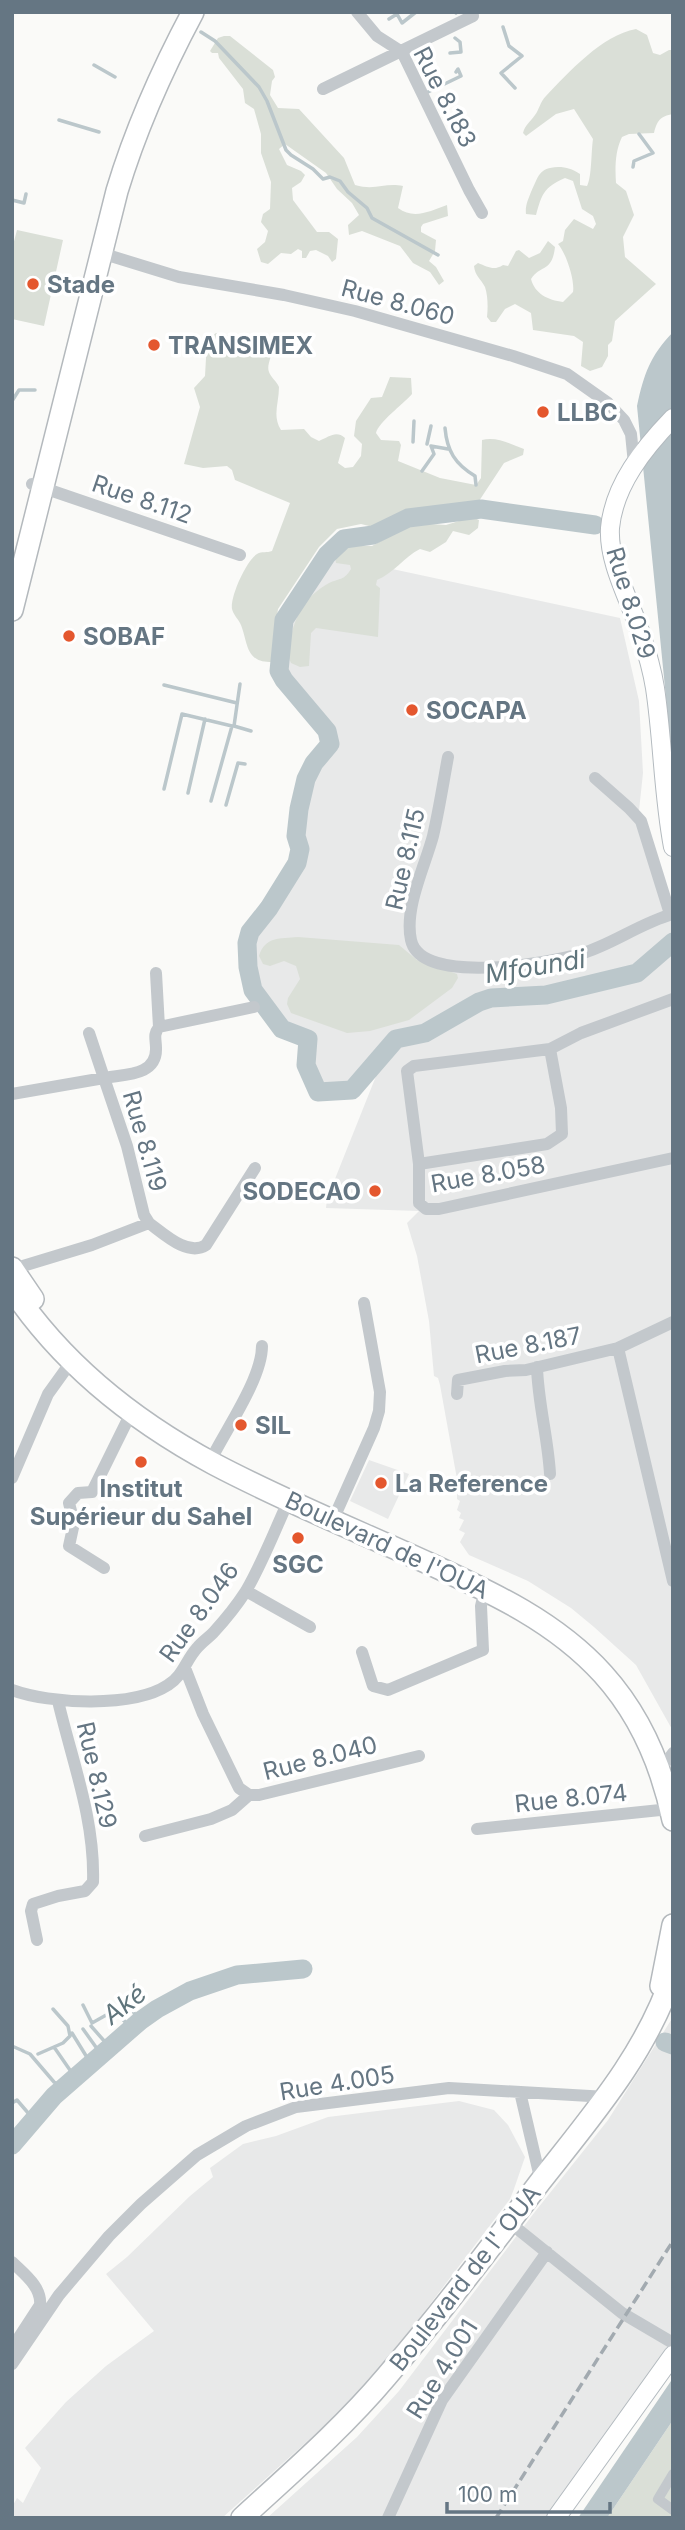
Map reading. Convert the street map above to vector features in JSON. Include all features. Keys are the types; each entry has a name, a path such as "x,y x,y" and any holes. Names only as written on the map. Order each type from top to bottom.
{"highway":[{"path":"12,610 37,486 107,185 141,91 181,12"},
{"path":"12,565 37,486 132,142 151,93 193,12"},
{"path":"13,1268 36,1303 59,1330 117,1388 144,1410 214,1454 291,1495 337,1511 479,1577 546,1612 572,1631 602,1659 629,1690 671,1764"},
{"name":"Boulevard de l'OUA","path":"12,1289 27,1311 71,1362 131,1413 205,1458 291,1495 485,1589 538,1618 566,1639 603,1674 637,1722 654,1756 672,1815"},
{"path":"656,2015 673,1925"},
{"path":"656,2015 673,1973"},
{"name":"Boulevard de l' OUA","path":"242,2518 330,2437 385,2379 607,2096 634,2057 656,2015"}],"main road":[{"name":"Rue 8.029","path":"671,420 638,459 618,498 610,530 613,554 640,631 655,688 666,813 673,848"},
{"path":"556,2518 673,2355"}],"street":[{"name":"Rue 8.183","path":"357,12 377,36 402,52 482,213"},
{"path":"323,89 473,16"},
{"name":"Rue 8.060","path":"101,253 179,277 284,295 355,311 567,374 608,402 624,420 638,459"},
{"name":"Rue 8.112","path":"37,486 240,555"},
{"name":"Rue 8.115","path":"449,757 432,839 414,892 411,941 418,952 441,964 474,969 537,964 582,954 671,914"},
{"path":"595,778 641,821 671,914"},
{"path":"156,973 159,1027"},
{"path":"419,1164 407,1071 414,1066 550,1049 580,1033 673,999"},
{"path":"89,1033 104,1078 147,1070 154,1061 155,1032 159,1027 254,1007"},
{"name":"Rue 8.058","path":"550,1049 561,1108 562,1134 547,1144 419,1164 419,1203 426,1209 439,1209 673,1158"},
{"name":"Rue 8.119","path":"12,1094 104,1078 127,1146 144,1215 149,1223"},
{"path":"13,1268 92,1245 149,1223 191,1250 200,1249 255,1168"},
{"path":"337,1511 374,1428 379,1410 380,1392 364,1303"},
{"name":"Rue 8.187","path":"457,1394 458,1380 537,1367 618,1349 673,1322"},
{"path":"214,1454 254,1378 262,1358 262,1346"},
{"path":"618,1349 673,1581"},
{"path":"12,1478 48,1394 71,1362"},
{"path":"537,1367 538,1395 548,1437 550,1474"},
{"path":"104,1568 69,1546 74,1523 69,1503 78,1493 92,1492 131,1413"},
{"name":"Rue 8.046","path":"13,1695 81,1702 115,1700 165,1688 176,1680 196,1648 213,1633 246,1591 291,1495"},
{"path":"362,1652 369,1681 373,1686 388,1690 483,1650 481,1606 485,1589"},
{"path":"246,1591 310,1627"},
{"name":"Rue 8.040","path":"185,1668 203,1714 239,1788 249,1795 259,1795 419,1756"},
{"name":"Rue 8.129","path":"37,1940 31,1911 33,1905 58,1896 85,1892 93,1882 84,1795 58,1701"},
{"path":"145,1836 211,1819 232,1810 249,1795"},
{"name":"Rue 8.074","path":"477,1829 672,1815"},
{"path":"656,2015 673,1993"},
{"name":"Rue 4.005","path":"12,2364 59,2295 125,2220 197,2155 246,2126 296,2107 449,2088 607,2096"},
{"path":"520,2092 541,2182"},
{"path":"510,2223 622,2313 673,2343"},
{"name":"Rue 4.001","path":"388,2518 442,2400 547,2252"},
{"path":"12,2262 38,2289 41,2298 40,2305 12,2348"},
{"path":"673,2474 658,2499 673,2511"}],"shaded area":[{"path":"636,29 647,35 653,53 660,55 673,50 673,114 660,120 654,133 629,134 622,137 616,160 616,183 626,191 634,215 623,237 625,257 656,284 615,321 612,341 608,345 608,356 602,367 590,371 581,366 583,342 574,336 533,330 531,313 515,304 505,309 496,322 491,322 487,317 485,287 474,266 478,263 494,268 508,266 516,251 519,250 529,258 540,253 548,241 555,247 554,255 549,265 531,279 533,284 547,298 557,301 563,302 573,292 569,267 558,244 563,241 565,230 574,219 593,229 596,224 593,216 582,209 573,181 565,178 544,192 536,215 526,214 526,208 538,177 546,169 564,167 572,170 580,174 580,185 587,186 593,139 574,109 556,114 526,136 523,133 544,98 575,66 611,39"},
{"path":"230,36 273,70 275,77 270,95 278,108 299,109 344,158 355,185 403,186 398,208 404,212 416,214 447,205 448,216 421,227 421,232 436,240 435,251 429,261 444,281 439,285 430,272 413,263 400,246 362,231 349,235 348,225 359,215 352,203 337,189 326,173 285,144 279,149 287,165 305,175 301,182 292,188 293,200 317,232 329,232 338,239 336,259 332,262 328,256 316,250 310,251 306,258 302,258 302,251 298,249 291,254 281,253 268,264 261,262 257,249 265,242 268,231 261,222 263,214 270,209 271,182 261,153 261,134 254,109 245,103 243,89 218,53 210,51 218,38"},
{"name":"Stade","path":"17,230 63,240 44,326 12,319 12,249"},
{"path":"673,332 673,768 637,406 649,366"},
{"path":"216,333 258,341 272,347 268,369 279,387 276,414 281,430 304,429 319,441 332,435 342,436 345,438 338,463 345,468 353,467 361,456 362,444 354,436 356,421 371,398 382,397 390,377 411,378 412,394 386,419 376,433 381,440 399,441 401,445 398,461 440,478 476,485 481,478 482,440 498,440 524,449 523,455 504,463 479,501 441,514 413,511 373,527 361,524 337,529 319,547 278,609 271,662 256,659 251,654 232,603 248,564 259,553 272,551 290,503 235,480 232,470 227,466 203,468 184,464 200,407 194,388 205,376 207,340"},
{"path":"472,517 479,520 478,528 469,535 453,531 446,542 430,552 420,549 377,580 376,585 380,588 378,637 316,628 311,633 309,666 300,667 291,663 289,643 296,619 304,605 314,593 344,577 351,569 350,565 336,563 335,556 345,545 372,546 414,523 446,525"},
{"path":"327,555 620,618 639,701 643,773 638,820 673,917 673,1731 636,1665 594,1627 571,1608 528,1581 469,1555 460,1542 465,1533 459,1530 464,1520 459,1518 461,1513 457,1510 460,1501 457,1499 457,1479 440,1385 438,1378 434,1376 429,1321 417,1256 407,1223 419,1211 326,1208 327,1199 386,1051 352,1090 318,1092 306,1065 307,1040 282,1029 250,982 247,943 250,932 269,908 297,863 300,849 296,836 306,779 314,763 330,744 327,731 279,671 284,620"},
{"path":"298,937 399,945 417,960 457,974 458,978 452,988 409,1020 370,1031 347,1033 291,1013 287,1004 288,998 300,979 296,966 284,961 270,966 263,964 259,956 265,945 274,940"},
{"name":"La Reference","path":"369,1460 409,1474 388,1519 350,1501"},
{"path":"673,2017 673,2348 550,2518 267,2518 357,2437 399,2391 608,2120"},
{"path":"459,2101 494,2110 508,2125 525,2157 514,2189 510,2199 415,2324 342,2410 222,2518 12,2518 12,2507 17,2498 23,2503 41,2468 25,2448 66,2402 106,2366 154,2331 106,2274 213,2177 210,2168 243,2144 276,2136 328,2117"},
{"path":"673,2378 673,2420 607,2518 578,2518"},
{"path":"673,2420 673,2518 607,2518"}],"waterway":[{"path":"389,19 397,14 402,23 416,12"},
{"path":"503,27 509,46 522,56 501,73 515,88"},
{"path":"201,32 215,41 259,87 286,150 291,155 323,179 330,177 340,181 348,192 367,208 372,218 438,255"},
{"path":"450,53 461,52 460,42 455,38"},
{"path":"94,65 115,77"},
{"path":"428,92 461,76 458,69 456,72"},
{"path":"59,120 99,132"},
{"path":"633,167 634,161 653,153 639,134"},
{"path":"12,200 24,203 26,194"},
{"path":"12,401 19,390 35,390"},
{"path":"413,442 414,421"},
{"path":"427,444 431,426"},
{"path":"445,428 453,456 475,476 476,485"},
{"path":"422,471 434,454 431,446 448,449"},
{"name":"Mfoundi","path":"595,525 481,509 408,518 373,535 344,539 327,555 284,620 279,671 327,731 330,744 314,763 306,779 296,836 300,849 297,863 269,908 250,932 247,943 248,967 253,990 282,1029 308,1039 306,1065 318,1092 352,1090 396,1039 425,1033 479,1002 491,998 546,995 637,973 673,942"},
{"path":"240,684 234,726 251,731"},
{"path":"164,685 237,703"},
{"path":"164,789 182,714 232,726 211,801"},
{"path":"188,793 205,719"},
{"path":"226,805 238,763 245,764"},
{"name":"Aké","path":"12,2145 54,2096 157,2009 190,1991 237,1975 303,1969"},
{"path":"128,2000 136,2017"},
{"path":"83,2005 92,2023 108,2014 110,2005 127,2024"},
{"path":"38,2054 63,2043 70,2036 68,2026 53,2009"},
{"path":"91,2026 106,2043"},
{"path":"83,2029 98,2050"},
{"path":"72,2033 88,2059"},
{"name":"Aké","path":"665,2042 673,2045"},
{"path":"12,2046 30,2054 54,2082 62,2087"},
{"path":"54,2047 72,2073"},
{"path":"12,2103 17,2100 29,2114"}],"railway":[{"path":"496,2518 673,2241"}],"place":[{"name":"Stade","path":"33,284"},
{"name":"TRANSIMEX","path":"154,345"},
{"name":"LLBC","path":"543,412"},
{"name":"SOBAF","path":"69,636"},
{"name":"SOCAPA","path":"412,710"},
{"name":"SODECAO","path":"375,1191"},
{"name":"SIL","path":"241,1425"},
{"name":"Institut Supérieur du Sahel","path":"141,1462"},
{"name":"La Reference","path":"381,1483"},
{"name":"SGC","path":"298,1538"}]}
